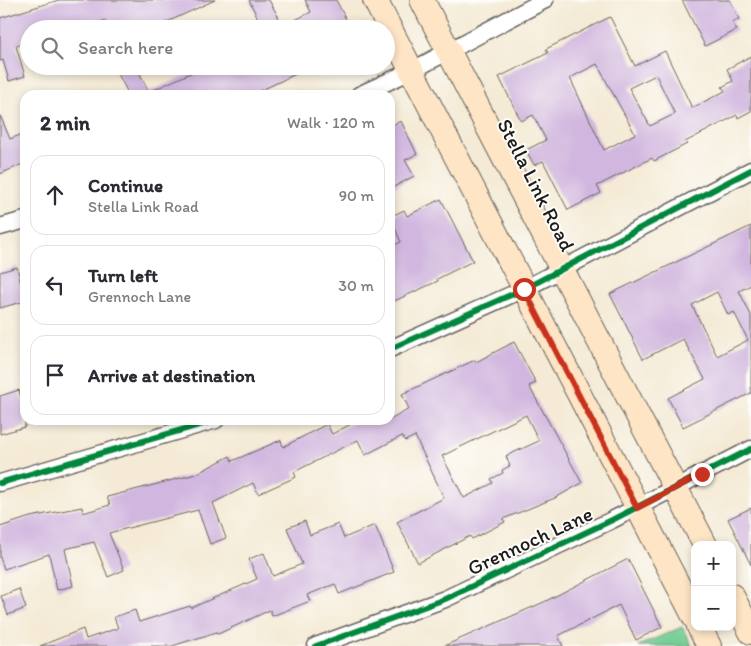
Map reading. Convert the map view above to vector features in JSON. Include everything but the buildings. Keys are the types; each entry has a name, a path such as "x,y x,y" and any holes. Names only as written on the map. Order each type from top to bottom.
{"main road":[{"path":"375,0 385,20"},
{"name":"Stella Link Road","path":"422,0 703,541"},
{"path":"395,39 691,610"},
{"path":"736,604 751,632"},
{"path":"702,631 709,646"}],"street":[{"path":"370,90 411,71 545,0"},
{"path":"395,347 524,289 751,170"},
{"path":"0,227 20,221"},
{"path":"0,483 199,425"},
{"name":"Grennoch Lane","path":"316,646 445,599 637,508 751,449"}],"green space":[{"path":"682,627 692,646 638,646"}],"cycle path":[{"path":"395,347 524,289 751,170"},
{"path":"0,483 199,425"},
{"path":"316,646 445,599 612,520 751,449"}],"route":[{"path":"524,289 637,508 702,474"}]}
